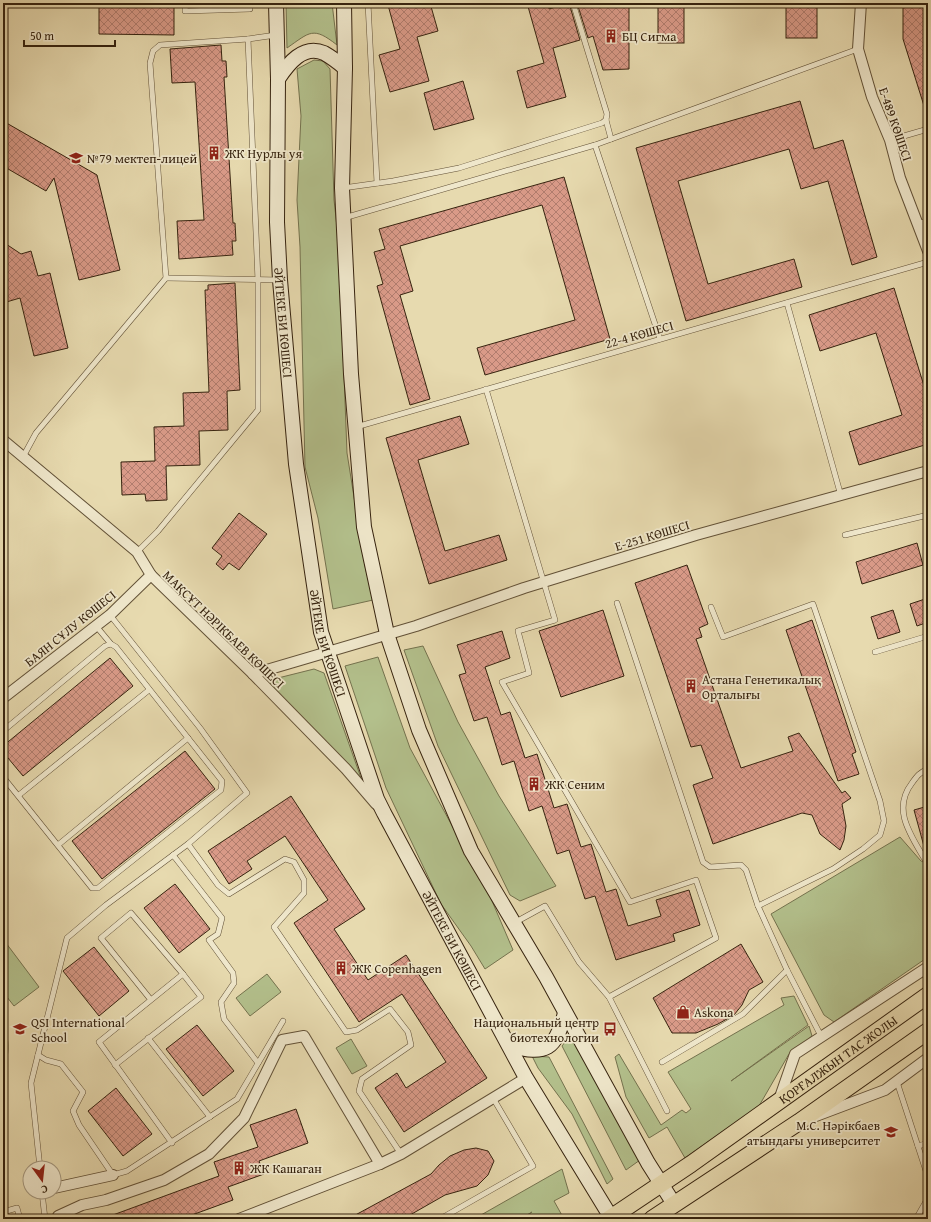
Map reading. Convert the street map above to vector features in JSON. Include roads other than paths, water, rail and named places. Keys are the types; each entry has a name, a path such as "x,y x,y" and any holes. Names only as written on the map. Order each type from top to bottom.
{"main road":[{"name":"ҚОРҒАЛЖЫН ТАС ЖОЛЫ","path":"611,1218 779,1102 928,994"},
{"path":"652,1219 799,1122 928,1031"}],"street":[{"name":"ӘЙТЕКЕ БИ КӨШЕСІ","path":"276,3 278,79 277,222 280,280 296,464 321,632 384,813 526,1078 611,1218"},
{"path":"344,3 345,68 342,188 355,427 364,527 387,634 419,730 471,851 565,1013 648,1163 674,1204"},
{"name":"Е-489 КӨШЕСІ","path":"861,3 858,49 872,97 890,140 916,224 928,251"},
{"path":"278,79 288,64 297,56 313,51 323,53 345,68"},
{"name":"МАҚСҰТ НӘРІКБАЕВ КӨШЕСІ","path":"3,440 138,552 151,575 253,674 346,769 384,813"},
{"name":"Е-251 КӨШЕСІ","path":"253,674 387,634 696,535 928,471"},
{"name":"БАЯН СҰЛУ КӨШЕСІ","path":"3,698 110,615 151,575"},
{"path":"779,1102 795,1054 928,967"},
{"path":"510,1046 538,1051 545,1048 557,1038 565,1013"},
{"path":"57,1219 58,1216 82,1205 106,1200 164,1180 210,1154 244,1118 282,1040 304,1036 380,1164"},
{"path":"799,1122 885,1090 928,1058"},
{"path":"239,1219 380,1164 401,1154 526,1078"},
{"path":"62,1186 113,1175"}],"lane":[{"path":"184,3 185,10 250,9 250,3"},
{"path":"368,3 377,183"},
{"path":"573,3 607,114 606,120 611,139"},
{"path":"23,457 36,433 166,278 150,63 153,51 160,46 248,39 276,35"},
{"path":"138,552 158,531 258,410 258,281 248,39"},
{"path":"344,218 595,145 858,49"},
{"path":"342,188 459,168 602,123 606,120"},
{"path":"890,140 928,129"},
{"path":"595,145 660,339"},
{"path":"916,224 928,221"},
{"name":"22-4 КӨШЕСІ","path":"355,427 928,262"},
{"path":"166,278 258,281 280,280"},
{"path":"787,303 840,496"},
{"path":"486,389 554,620 518,631 529,673 502,682 630,902 696,880 716,938 609,997"},
{"path":"845,535 928,515"},
{"path":"617,602 703,862 710,867 741,865 746,870 758,906 786,970 821,1036"},
{"path":"711,607 723,637 813,604 880,800 884,821 880,835 863,849 833,869 758,906"},
{"path":"39,1160 31,1083 67,938 106,905 188,844 247,793 200,728 110,615"},
{"path":"3,777 92,888 98,888 221,790 222,781 149,690 116,646 111,644 96,626"},
{"path":"875,652 928,636"},
{"path":"3,731 105,646 111,644"},
{"path":"18,795 149,690"},
{"path":"58,845 188,738"},
{"path":"928,769 920,772 905,791 902,814 908,831 924,858 928,859"},
{"path":"188,844 218,885 229,894 285,859 294,862 304,880 304,893 274,928 346,1032 357,1030 390,1009 408,1032 411,1045 362,1079 359,1091 401,1154"},
{"path":"173,855 222,918 218,934 209,940 233,972 234,984 221,1002 224,1019 258,1063"},
{"path":"513,923 545,906 579,962 609,997 667,1111"},
{"path":"115,1065 201,997 131,913 101,938 151,1000"},
{"path":"662,1062 743,1014 786,970"},
{"path":"172,1143 99,1042 183,974"},
{"path":"38,1055 46,1060 61,1064 83,1092 73,1110 79,1125 113,1175 127,1171 172,1143 237,1098 283,1021"},
{"path":"148,1038 210,1117"},
{"path":"897,1082 928,1177"},
{"path":"440,1219 533,1166 493,1098"},
{"path":"918,1146 928,1143"},
{"path":"916,1219 928,1198"},
{"path":"43,1200 45,1219"},
{"path":"3,1212 17,1208 20,1219"}],"place":[{"name":"БЦ Сигма","path":"611,36"},
{"name":"ЖК Нурлы уя","path":"214,153"},
{"name":"№79 мектеп-лицей","path":"76,158"},
{"name":"Астана Генетикалық Орталығы","path":"691,686"},
{"name":"ЖК Сеним","path":"534,784"},
{"name":"ЖК Copenhagen","path":"341,968"},
{"name":"Askona","path":"683,1012"},
{"name":"QSI International School","path":"20,1029"},
{"name":"Национальный центр биотехнологии","path":"610,1029"},
{"name":"М.С. Нәрікбаев атындағы университет","path":"891,1132"},
{"name":"ЖК Кашаган","path":"239,1168"}]}
